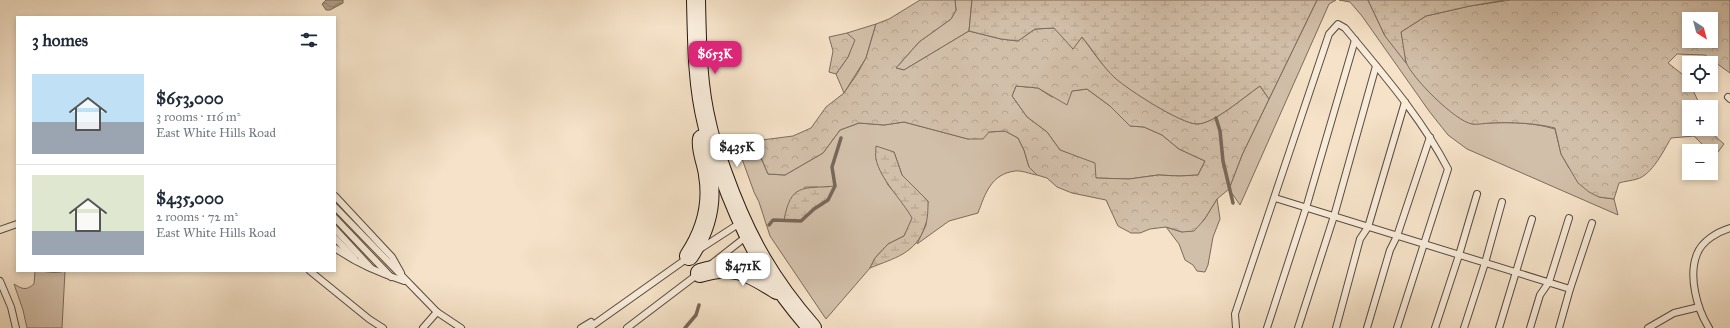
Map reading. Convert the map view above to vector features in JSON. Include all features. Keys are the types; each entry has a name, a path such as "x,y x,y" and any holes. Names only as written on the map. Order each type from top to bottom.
{"main road":[{"path":"696,0 699,65 707,124 726,184 745,228 768,271 784,294 812,328"},
{"path":"689,256 704,226 710,200 708,175 701,141 707,124"},
{"path":"700,273 712,269 724,268 745,271 784,294"}],"lane":[{"path":"1236,328 1235,314 1329,34 1338,24 1346,28 1404,102 1430,137 1448,169 1397,328"},
{"path":"1267,328 1306,208 1356,40"},
{"path":"1298,328 1334,216 1376,66"},
{"path":"1336,328 1360,239 1368,227 1404,102"},
{"path":"1367,328 1390,250 1397,236 1430,137"},
{"path":"1435,328 1477,194"},
{"path":"336,197 392,257 405,281"},
{"path":"1275,198 1570,289"},
{"path":"1464,328 1485,263 1502,202"},
{"path":"336,208 436,312 460,328"},
{"path":"1530,328 1540,295 1549,282 1569,218"},
{"path":"336,219 391,277"},
{"path":"1499,328 1532,219"},
{"path":"1559,328 1592,223"},
{"path":"0,230 16,224"},
{"path":"581,328 689,256 745,228"},
{"path":"626,328 700,273 745,228"},
{"path":"1708,328 1701,316 1693,268 1697,253 1706,242 1719,232 1730,228"},
{"path":"336,230 374,270"},
{"path":"336,239 360,264"},
{"path":"336,249 360,264 391,277 405,281"},
{"path":"311,272 369,319 383,328"},
{"path":"0,281 11,307 16,328"},
{"path":"589,328 631,296"},
{"path":"1648,328 1661,319 1674,313 1699,307"},
{"path":"423,328 436,312"}],"green space":[{"path":"920,0 955,0 956,10 951,19 919,42 896,68 904,70 969,31 1001,39 1018,41 1035,29 1055,28 1073,48 1082,37 1110,73 1121,82 1155,105 1190,122 1197,124 1204,123 1220,115 1260,86 1269,99 1242,155 1229,189 1217,199 1204,220 1194,231 1182,232 1166,227 1150,229 1140,233 1131,233 1118,226 1106,200 1072,193 1057,187 1047,178 1037,175 1029,167 1024,150 1018,138 1005,131 989,132 983,139 968,139 904,122 884,125 859,123 840,130 823,153 785,175 768,174 754,141 793,136 811,128 826,107 844,93 857,74 866,58 876,24 889,19","holes":["1016,86 1038,88 1067,105 1072,91 1087,89 1110,106 1130,126 1144,127 1162,135 1179,149 1205,161 1198,175 1158,175 1129,179 1096,178 1095,163 1060,150 1047,132 1027,117 1012,96"]},
{"path":"955,0 972,0 969,31 904,70 896,68 919,42 951,19 956,10"},
{"path":"972,0 1317,0 1269,99 1260,86 1220,115 1204,123 1197,124 1167,112 1121,83 1106,68 1082,37 1073,49 1054,28 1035,29 1018,41 1001,39 969,31"},
{"path":"1317,0 1336,0 1329,4 1240,205 1229,189 1242,155"},
{"path":"1339,0 1368,0 1385,36 1472,124 1525,123 1555,129 1561,154 1569,168 1599,197 1614,199 1618,215 1467,149 1448,135 1429,111 1362,16 1350,2"},
{"path":"1368,0 1505,0 1426,16 1401,32 1406,63 1385,36"},
{"path":"1511,0 1730,0 1730,73 1718,64 1718,56 1677,54 1668,63 1682,74 1682,92 1694,92 1698,100 1682,100 1682,136 1694,136 1671,138 1657,162 1648,173 1637,179 1619,183 1614,199 1599,197 1589,192 1578,183 1561,154 1555,128 1515,123 1472,124 1455,115 1425,88 1416,78 1406,62 1401,32 1426,16 1470,6"},
{"path":"876,24 866,58 844,93 836,74 848,57 854,41 847,33"},
{"path":"847,33 855,40 848,57 836,74 829,72 833,51 829,37"},
{"path":"1016,86 1038,88 1052,97 1072,91 1087,89 1110,106 1130,126 1144,127 1162,135 1179,149 1205,161 1198,175 1158,175 1129,179 1096,178 1077,157 1060,150 1047,132 1027,117 1012,96"},
{"path":"904,122 968,139 989,132 1005,131 1018,138 1024,150 1029,167 1037,175 1017,171 1000,176 986,192 978,213 949,221 917,244 926,225 928,201 902,175 894,152 876,159 888,185 903,202 913,218 904,236 888,244 875,258 870,268 826,319 770,236 759,202 737,145 754,141 768,174 785,175 823,153 840,130 859,123 884,125","holes":["805,187 818,187 828,200 814,209 801,221 784,220"]},
{"path":"1694,136 1715,136 1724,144 1718,152 1718,144 1702,144"},
{"path":"876,146 894,152 902,175 928,201 928,211 926,223 921,235 910,249 896,258 870,268 875,258 888,244 904,236 912,218 878,167 876,159"},
{"path":"835,186 828,200 814,209 801,221 784,220 790,200 800,190 814,187"},
{"path":"1217,199 1220,219 1213,237 1208,265 1205,272 1197,271 1193,265 1185,260 1179,244 1166,227 1182,232 1204,220"},
{"path":"35,272 65,272 62,328 27,328 23,310 14,284 19,287 29,288 34,284"}],"water":[{"path":"326,0 343,0 343,3 330,10 326,10 322,4"}],"waterway":[{"path":"1216,118 1220,131 1223,161 1233,203"},
{"path":"769,225 773,220 801,221 814,209 828,200 835,186 832,167 841,138"},
{"path":"685,328 696,315 699,305"}]}
